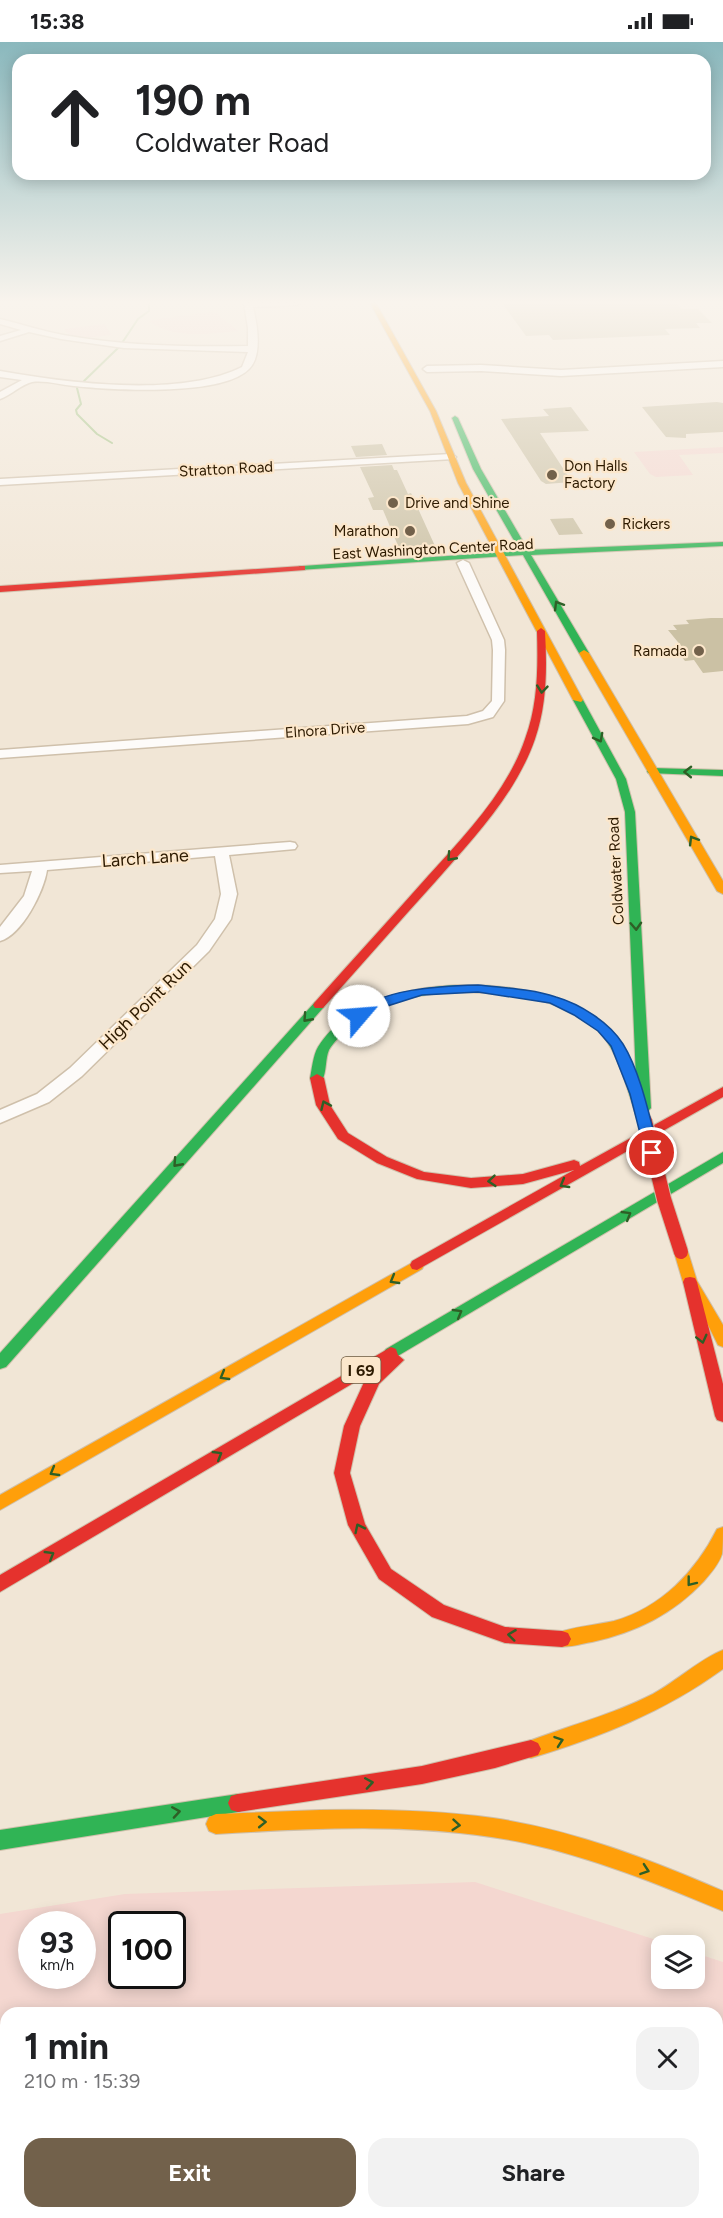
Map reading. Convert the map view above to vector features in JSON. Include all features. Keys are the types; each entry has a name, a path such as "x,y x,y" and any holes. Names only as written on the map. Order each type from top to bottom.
{"main road":[{"name":"Coldwater Road","path":"428,405 462,483 621,779 630,812 645,1121 664,1199 690,1282 710,1313 723,1341"},
{"path":"451,409 471,456 487,485 723,891"},
{"path":"441,430 447,432 463,453 471,456"},
{"path":"451,457 463,462 466,470 487,485"},
{"name":"East Washington Center Road","path":"0,589 260,570 529,556 604,548 640,549 723,544"},
{"name":"East Washington Center Road","path":"226,574 250,576 463,563 501,557"},
{"path":"0,1363 474,831 513,779 540,715 545,660 541,631"},
{"path":"652,771 723,773"},
{"path":"610,1157 523,1179 471,1183 422,1176 382,1160 343,1136 323,1104 316,1076 323,1049 344,1025 374,1006 421,991 478,988 553,1000 579,1012 602,1028 617,1045 645,1121"},
{"path":"0,1503 723,1091"},
{"name":"I 69","path":"0,1584 723,1157"},
{"path":"690,1282 723,1416"},
{"path":"432,1327 373,1380 352,1426 342,1473 357,1525 385,1574 438,1611 505,1635 569,1639 638,1621 686,1590 720,1544 723,1534"},
{"path":"0,1840 371,1783 468,1764 546,1745 644,1708 701,1676 723,1658"},
{"path":"35,1834 193,1825 396,1819 466,1825 533,1836 607,1857 680,1882 723,1901"}],"street":[{"name":"Stratton Road","path":"0,482 451,457"},
{"name":"Elnora Drive","path":"0,754 468,720 488,714 498,701 498,640 463,563"},
{"name":"Larch Lane","path":"0,868 290,846"},
{"name":"High Point Run","path":"0,1117 43,1098 76,1072 203,948 224,919 229,894 222,852"},
{"path":"0,936 27,908 39,879 40,866"}],"shaded area":[{"path":"723,447 723,453 679,455 693,475 656,477 650,474 634,452"},
{"path":"475,1882 651,1938 651,1989 705,1989 705,1956 723,1962 723,2007 0,2007 0,1914 18,1911 18,1989 96,1989 96,1911 19,1911 125,1894"}],"building":[{"path":"723,405 723,432 686,434 686,438 666,437 642,407"},
{"path":"571,407 589,431 540,433 572,482 546,484 541,481 501,419 549,416 543,409"},
{"path":"382,444 387,455 356,457 351,446"},
{"path":"392,465 394,470 397,470 408,494 411,493 435,546 399,548 383,510 373,510 368,498 374,497 360,467"},
{"path":"573,518 583,534 559,535 550,519"},
{"name":"Ramada","path":"723,618 723,671 703,673 694,660 685,661 674,647 682,647 668,630 677,630 673,625 689,624 686,620"}],"waterway":[{"path":"81,405 76,410 77,414 97,434 112,443"}],"traffic: fast":[{"path":"455,418 477,469 584,653"},
{"path":"302,568 499,554 723,544"},
{"path":"578,700 621,779 630,812 644,1108"},
{"path":"652,771 723,773"},
{"path":"317,1078 323,1049 344,1025 374,1006 421,991 479,988 553,1000 579,1012 602,1028 617,1045 645,1121"},
{"path":"0,1363 319,1005"},
{"path":"391,1353 723,1157"},
{"path":"0,1840 238,1803"}],"traffic: slow":[{"path":"429,405 462,483 578,700"},
{"path":"584,653 723,891"},
{"path":"681,1252 690,1282 710,1313 723,1341"},
{"path":"0,1503 417,1265"},
{"path":"562,1639 629,1624 663,1607 700,1573 718,1547 723,1534"},
{"path":"531,1749 624,1717 660,1700 723,1658"},
{"path":"216,1824 389,1820 493,1828 552,1840 611,1857 723,1901"}],"traffic: jam":[{"path":"0,589 302,568"},
{"path":"319,1005 478,826 516,770 530,740 539,708 543,672 541,631"},
{"path":"317,1078 323,1105 343,1136 382,1160 422,1176 471,1183 523,1179 574,1165"},
{"path":"417,1265 723,1091"},
{"path":"645,1121 664,1199 681,1252"},
{"path":"690,1282 723,1416"},
{"path":"0,1584 391,1353"},
{"path":"396,1360 373,1380 352,1426 342,1473 357,1525 385,1574 438,1611 505,1635 562,1639"},
{"path":"238,1803 422,1775 531,1749"}],"place":[{"name":"Don Halls Factory","path":"552,475"},
{"name":"Drive and Shine","path":"393,503"},
{"name":"Rickers","path":"610,524"},
{"name":"Marathon","path":"410,531"},
{"name":"Ramada","path":"699,651"}],"route":[{"path":"359,1016 374,1006 421,991 478,988 553,1000 579,1012 602,1028 617,1045 637,1094 652,1153"}]}
